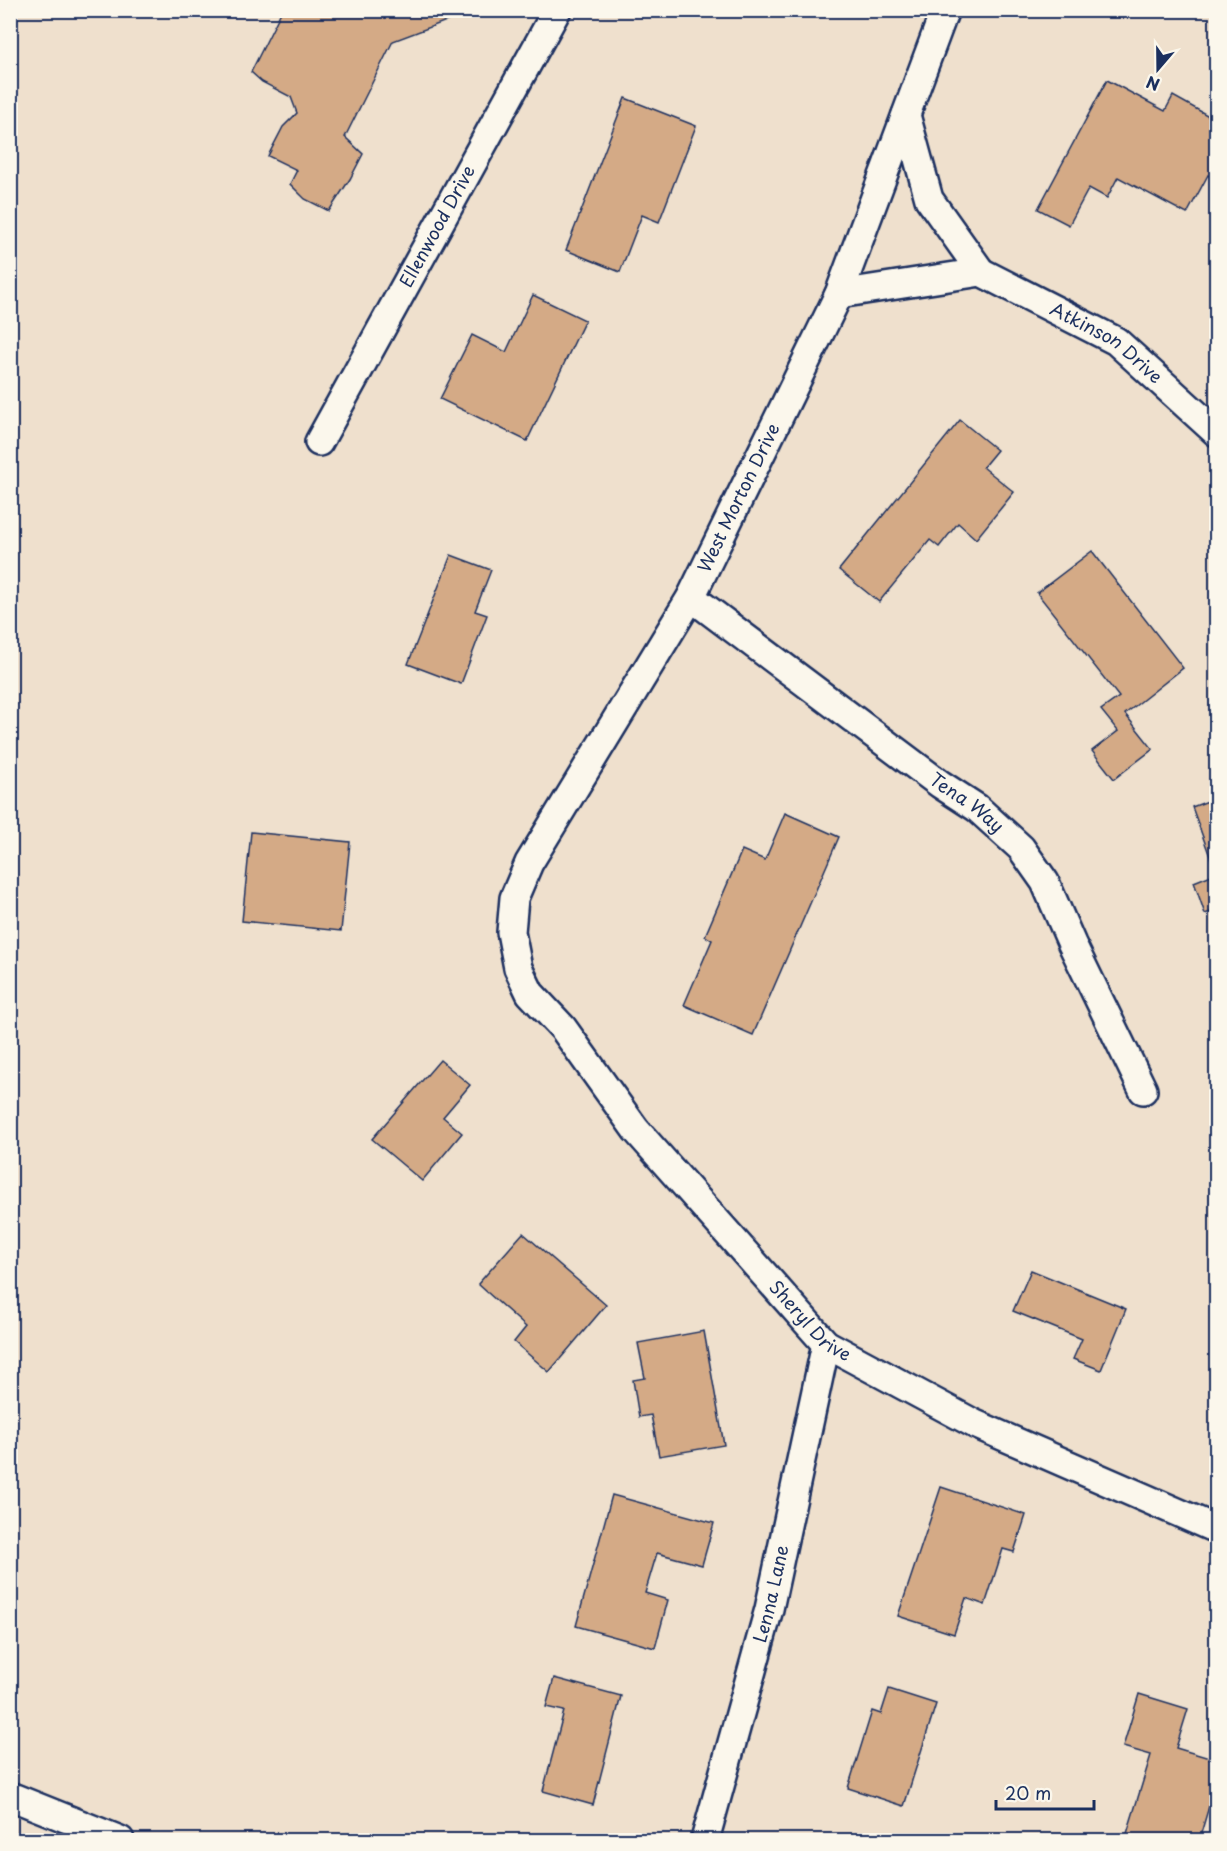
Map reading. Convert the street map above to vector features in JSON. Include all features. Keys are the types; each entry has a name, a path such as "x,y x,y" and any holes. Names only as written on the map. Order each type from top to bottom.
{"street":[{"name":"Ellenwood Drive","path":"319,442 557,10"},
{"name":"West Morton Drive","path":"518,968 511,932 514,898 529,863 691,597 839,294 945,10"},
{"name":"Atkinson Drive","path":"906,115 929,199 981,272 1116,341 1216,432"},
{"path":"839,294 981,272"},
{"name":"Tena Way","path":"691,597 940,784 977,807 1021,848 1045,882 1072,944 1143,1090"},
{"name":"Sheryl Drive","path":"518,968 530,993 563,1028 636,1130 826,1344 975,1424 1216,1530"},
{"name":"Lenna Lane","path":"705,1840 769,1609 826,1344"},
{"path":"10,1796 120,1840"}],"building":[{"path":"282,10 473,11 393,41 345,137 363,154 329,211 305,199 290,184 297,170 268,156 283,127 297,113 291,97 262,82 251,72"},
{"path":"1107,80 1165,111 1173,96 1216,120 1216,180 1208,175 1187,214 1118,177 1107,198 1089,188 1069,225 1038,209"},
{"path":"625,98 696,126 659,222 642,215 620,272 566,250"},
{"path":"533,295 585,320 527,441 440,399 472,335 506,352"},
{"path":"960,420 997,450 983,467 1014,492 976,539 958,523 939,547 930,540 879,602 839,570"},
{"path":"1092,551 1183,668 1125,714 1153,749 1114,779 1092,751 1118,731 1101,710 1119,697 1037,593"},
{"path":"451,555 491,570 475,611 487,615 461,684 408,664"},
{"path":"1216,798 1216,873 1192,807"},
{"path":"785,813 839,837 753,1035 684,1005 712,940 705,936 742,850 765,860"},
{"path":"251,832 350,842 341,931 242,921"},
{"path":"1216,873 1216,910 1205,914 1194,882"},
{"path":"440,1060 470,1085 443,1117 462,1133 422,1181 372,1139"},
{"path":"523,1233 606,1305 549,1372 514,1342 526,1327 478,1284"},
{"path":"1031,1270 1126,1309 1101,1370 1073,1359 1082,1339 1013,1311"},
{"path":"704,1331 724,1445 659,1456 651,1415 639,1417 633,1380 645,1378 638,1343"},
{"path":"941,1487 1026,1515 1014,1552 1003,1549 985,1605 966,1598 954,1634 898,1616"},
{"path":"612,1495 714,1523 702,1565 657,1553 645,1593 668,1600 655,1648 576,1626"},
{"path":"554,1678 621,1696 593,1805 543,1791 564,1711 546,1707"},
{"path":"889,1689 936,1704 904,1806 848,1788 872,1711 881,1714"},
{"path":"1139,1694 1188,1709 1176,1748 1216,1760 1216,1783 1199,1840 1125,1840 1151,1755 1123,1747"}]}
